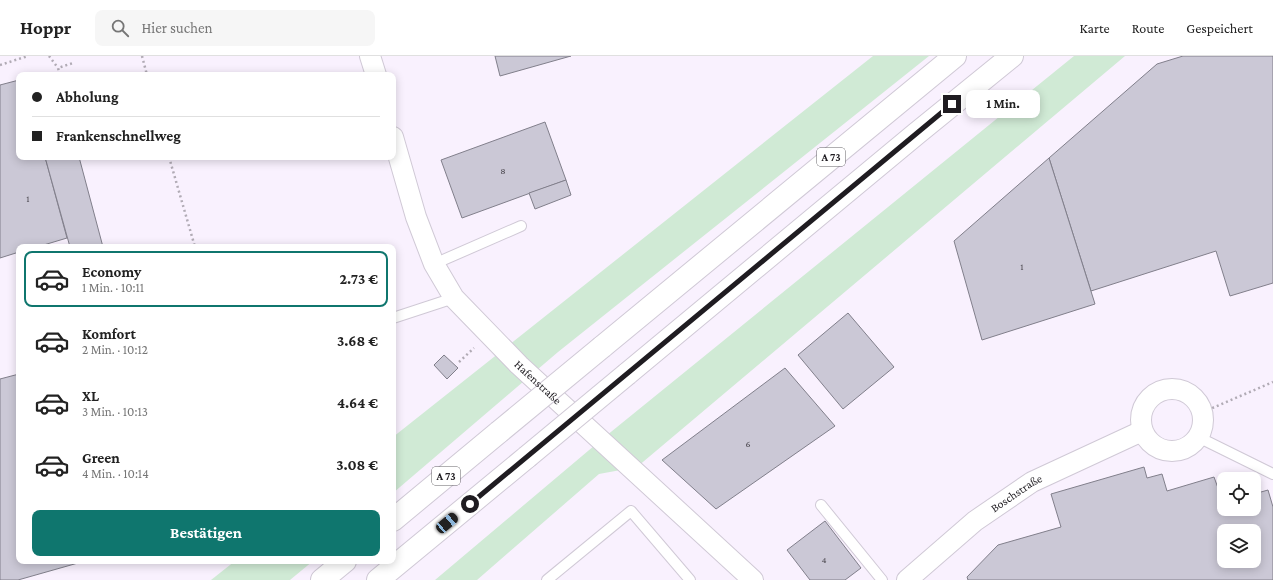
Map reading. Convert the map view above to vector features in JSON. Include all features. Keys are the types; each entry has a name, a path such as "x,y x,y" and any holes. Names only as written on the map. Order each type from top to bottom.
{"highway":[{"name":"A 73","path":"396,518 955,56"},
{"path":"378,580 1012,56"},
{"path":"322,580 341,564"}],"street":[{"path":"370,56 375,72"},
{"name":"Hafenstraße","path":"396,147 416,217 434,264 454,298 519,365 754,580"},
{"path":"1175,388 1186,391 1195,398 1203,412 1203,425 1198,437 1192,445 1183,450 1174,452 1154,447 1147,440 1142,431 1140,421 1141,411 1146,401 1154,393 1164,389 1175,388"},
{"name":"Boschstraße","path":"908,580 975,521 1032,482 1142,431"}],"lane":[{"path":"434,264 521,226"},
{"path":"396,317 454,298"},
{"path":"1198,437 1273,474"},
{"path":"821,505 882,580"},
{"path":"547,580 631,511 690,580"}],"path":[{"path":"0,65 28,56"},
{"path":"49,56 59,72"},
{"path":"142,56 146,72"},
{"path":"58,68 73,63"},
{"path":"170,160 194,244"},
{"path":"1203,412 1273,382"}],"green space":[{"path":"873,56 929,56 558,352 396,490 396,435"},
{"path":"1074,56 1125,56 637,467 599,474 477,580 435,580 601,440"},
{"path":"231,564 309,564 290,580 211,580"}],"building":[{"path":"495,56 571,56 500,76"},
{"path":"1183,56 1273,56 1273,283 1230,296 1216,251 1091,291 1049,158 1157,64"},
{"path":"16,81 16,160 46,160 67,238 47,244 16,244 16,253 0,258 0,85"},
{"path":"545,122 566,180 462,218 441,160"},
{"path":"1049,158 1095,304 982,340 954,241"},
{"path":"46,160 80,160 102,244 69,244"},
{"path":"566,180 571,195 535,209 529,193"},
{"path":"848,313 894,367 843,409 798,355"},
{"path":"444,355 458,368 447,379 434,365"},
{"path":"785,368 835,426 716,509 662,460"},
{"path":"16,375 16,564 74,564 18,580 0,580 0,379"},
{"path":"1144,467 1147,478 1162,474 1167,491 1214,477 1217,485 1217,516 1261,516 1261,492 1268,490 1273,507 1273,580 968,580 967,577 998,545 1061,527 1051,494"},
{"path":"825,521 861,568 845,580 810,580 787,550"}],"route":[{"path":"470,504 952,104"}]}
